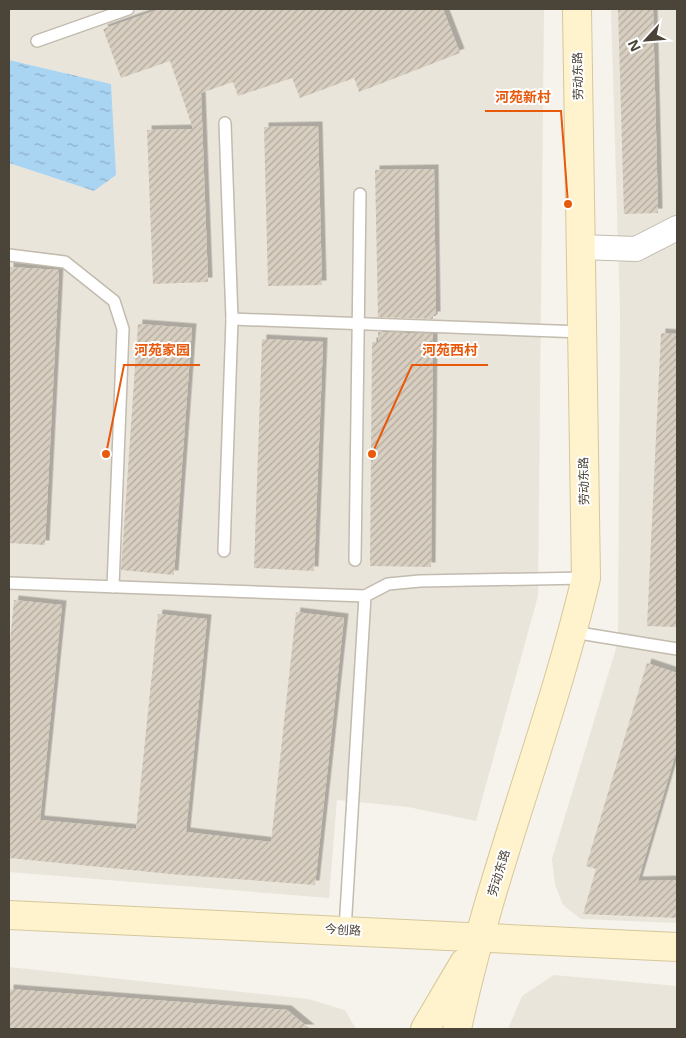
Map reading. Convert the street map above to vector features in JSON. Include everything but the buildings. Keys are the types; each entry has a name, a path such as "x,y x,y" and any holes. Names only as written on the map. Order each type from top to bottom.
{"street":[{"name":"劳动东路","path":"457,1029 479,938 573,632 586,578 578,9"},
{"path":"581,247 636,249 677,228"},
{"name":"今创路","path":"9,915 677,947"},
{"name":"劳动东路","path":"425,1029 479,938"}],"lane":[{"path":"37,40 128,9"},
{"path":"224,552 232,319 226,123"},
{"path":"355,560 360,194"},
{"path":"9,255 65,262 114,301 123,329 113,587"},
{"path":"232,319 582,332"},
{"path":"9,583 365,596 388,584 420,581 586,578"},
{"path":"345,930 365,596"},
{"path":"573,632 677,649"}],"shaded area":[{"path":"9,9 544,9 538,596 476,821 408,807 337,800 329,898 9,872 9,163 94,191 110,84 9,60"},
{"path":"611,9 677,9 677,923 581,919 563,905 555,885 552,859 618,642 620,313"},
{"path":"9,967 308,999 345,1010 356,1029 9,1029"},
{"path":"554,975 677,986 677,1029 508,1029 522,996"}],"water":[{"path":"9,60 111,84 116,175 94,191 9,163"}],"place":[{"name":"河苑新村","path":"568,204"},
{"name":"河苑家园","path":"106,454"},
{"name":"河苑西村","path":"372,454"}]}
